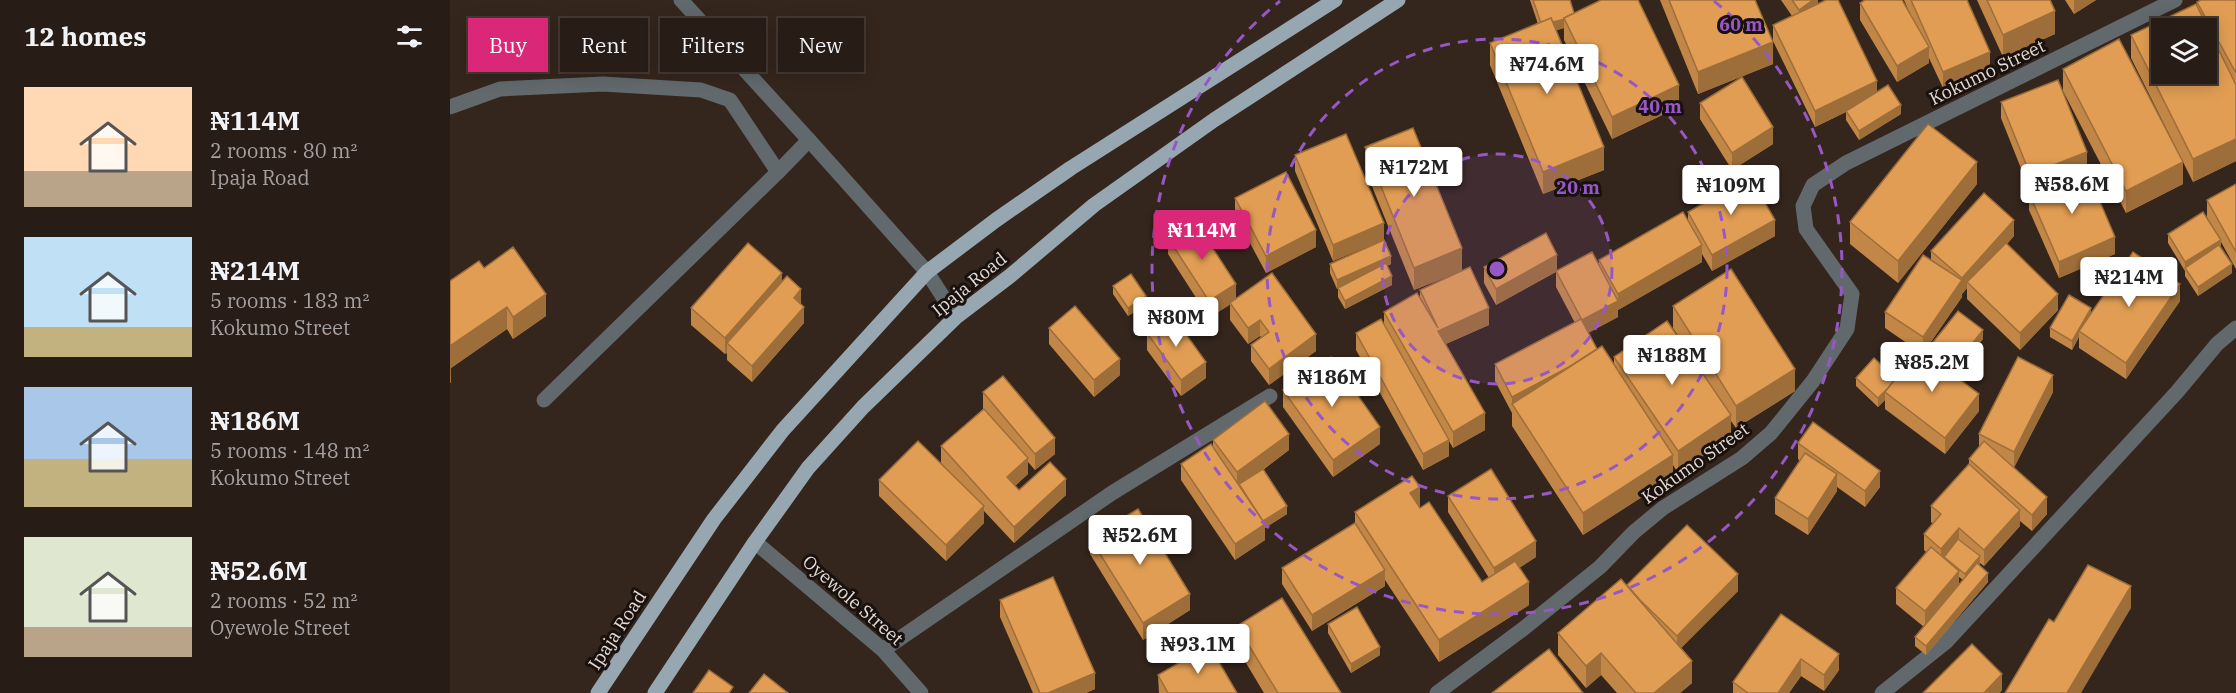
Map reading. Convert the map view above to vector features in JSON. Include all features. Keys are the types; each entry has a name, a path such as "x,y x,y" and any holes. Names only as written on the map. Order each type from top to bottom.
{"main road":[{"name":"Ipaja Road","path":"598,693 714,519 783,430 927,272 1071,168 1335,0"},
{"name":"Ipaja Road","path":"655,693 807,468 863,407 956,317 1010,276 1094,205 1214,120 1398,0"}],"street":[{"path":"681,0 927,272 956,317"},
{"name":"Kokumo Street","path":"1437,693 1523,629 1600,567 1634,532 1663,508 1742,458 1772,433 1813,381 1847,329 1852,294 1806,229 1803,206 1813,186 1846,163 2175,0"},
{"path":"450,107 500,89 603,84 701,90 730,100 778,172"},
{"path":"544,400 809,140"},
{"path":"1882,693 1946,642 2176,392 2217,344 2236,328"},
{"path":"883,650 1112,493 1270,396"},
{"name":"Oyewole Street","path":"755,542 883,650 921,693"}],"building":[{"path":"1533,0 1570,0 1574,13 1565,19 1553,22 1551,18 1541,23"},
{"path":"1601,0 1638,0 1679,85 1612,117 1564,18"},
{"path":"1669,0 1755,0 1773,42 1698,72"},
{"path":"1792,0 1813,0 1799,10"},
{"path":"1826,0 1838,0 1877,81 1815,111 1773,25"},
{"path":"1865,0 1902,0 1929,47 1897,66 1860,3"},
{"path":"1911,0 1967,0 1990,52 1943,72"},
{"path":"1987,0 2050,0 2055,11 2003,35"},
{"path":"2236,0 2236,73 2217,38 2217,18 2206,18 2197,2"},
{"path":"2196,4 2203,18 2167,18"},
{"path":"1551,18 1604,147 1543,172 1490,43"},
{"path":"2151,25 2151,75 2131,35"},
{"path":"2119,39 2183,162 2126,191 2063,69"},
{"path":"2217,47 2236,85 2236,139 2193,159 2156,84 2217,84"},
{"path":"1742,77 1773,127 1732,153 1700,103"},
{"path":"2058,80 2087,152 2030,174 2001,102"},
{"path":"1888,85 1901,105 1859,131 1846,111"},
{"path":"1928,124 1977,162 1898,261 1850,222"},
{"path":"1413,128 1462,248 1414,268 1365,147"},
{"path":"1346,134 1384,223 1333,245 1295,155"},
{"path":"2086,169 2115,237 2059,262 2029,193"},
{"path":"1286,172 1316,230 1266,256 1235,198"},
{"path":"1750,177 1775,220 1712,255 1688,212"},
{"path":"2236,184 2236,252 2207,200"},
{"path":"1984,193 2014,220 1962,278 1931,251"},
{"path":"1683,212 1702,245 1618,294 1599,260"},
{"path":"2203,212 2221,240 2185,262 2168,234"},
{"path":"1195,221 1236,284 1209,301 1168,238"},
{"path":"1546,233 1557,255 1496,289 1484,267"},
{"path":"1384,240 1391,256 1337,280 1330,264"},
{"path":"748,243 782,273 725,338 691,308"},
{"path":"2006,243 2058,294 2020,333 1967,282"},
{"path":"2219,245 2232,264 2198,287 2185,268"},
{"path":"513,247 546,294 513,317 507,307 450,346 450,281 479,261 484,268"},
{"path":"1592,252 1618,301 1582,320 1556,271"},
{"path":"2133,252 2180,284 2126,363 2079,331"},
{"path":"1923,255 1962,280 1923,337 1885,312"},
{"path":"1386,263 1392,276 1345,301 1338,288"},
{"path":"1470,267 1489,308 1438,331 1485,413 1453,432 1384,312 1417,293 1438,328 1420,290"},
{"path":"1731,269 1795,369 1736,406 1673,306"},
{"path":"1272,273 1316,334 1269,369 1251,345 1269,332 1260,320 1248,328 1230,303"},
{"path":"1131,274 1146,296 1128,308 1113,286"},
{"path":"787,276 801,289 794,298 804,307 752,366 727,343"},
{"path":"2069,295 2091,308 2072,341 2050,328"},
{"path":"1075,306 1120,359 1094,380 1049,328"},
{"path":"1958,311 1983,330 1950,371 1926,351"},
{"path":"1172,315 1206,362 1181,380 1147,333"},
{"path":"1381,319 1449,440 1423,454 1356,333"},
{"path":"1581,319 1597,349 1569,367 1512,397 1495,364"},
{"path":"1667,321 1731,415 1678,451 1614,357"},
{"path":"1602,346 1673,455 1583,513 1512,404"},
{"path":"1918,348 1979,394 1945,438 1885,392"},
{"path":"1331,357 1380,427 1333,460 1283,390"},
{"path":"2018,357 2053,375 2014,452 1979,434"},
{"path":"1874,358 1896,378 1878,398 1856,378"},
{"path":"1003,376 1055,438 1035,454 983,392"},
{"path":"1265,401 1289,434 1237,472 1213,440"},
{"path":"984,409 1028,458 1007,477 1019,490 1050,462 1066,479 1014,527 941,446"},
{"path":"1813,422 1880,471 1865,491 1798,443"},
{"path":"918,441 984,506 946,545 879,480"},
{"path":"1984,441 2047,497 2032,515 1969,459"},
{"path":"1211,444 1265,524 1235,544 1181,464"},
{"path":"1805,453 1837,474 1808,519 1775,498"},
{"path":"1969,464 2020,510 1984,550 1959,528 1941,549 1924,534 1941,514 1931,506"},
{"path":"1263,469 1287,506 1263,521 1239,484"},
{"path":"1491,469 1536,541 1494,568 1448,496"},
{"path":"1412,476 1420,487 1410,493 1420,508 1429,502 1482,582 1515,561 1529,582 1439,640 1355,512"},
{"path":"1138,509 1190,594 1143,623 1090,538"},
{"path":"1355,523 1385,570 1312,615 1282,568"},
{"path":"1687,525 1738,574 1677,636 1627,585"},
{"path":"1958,539 1980,556 1965,574 1944,557"},
{"path":"1931,547 1959,571 1925,611 1896,588"},
{"path":"1977,563 1988,573 1926,646 1915,637"},
{"path":"2088,565 2131,586 2067,693 2005,693 2049,619 2054,622"},
{"path":"1053,577 1095,673 1048,693 1040,693 1000,600"},
{"path":"1621,579 1692,661 1654,693 1636,693 1601,653 1586,666 1558,633"},
{"path":"1282,598 1341,693 1278,693 1237,626"},
{"path":"1357,607 1380,647 1351,664 1328,624"},
{"path":"1781,614 1839,654 1824,675 1801,659 1778,693 1748,693 1733,682"},
{"path":"1972,644 2002,674 1984,693 1923,693"},
{"path":"1209,645 1237,693 1168,693 1158,675"},
{"path":"1549,649 1583,693 1492,693"},
{"path":"709,670 733,687 729,693 693,693"},
{"path":"764,674 788,693 749,693"}]}
